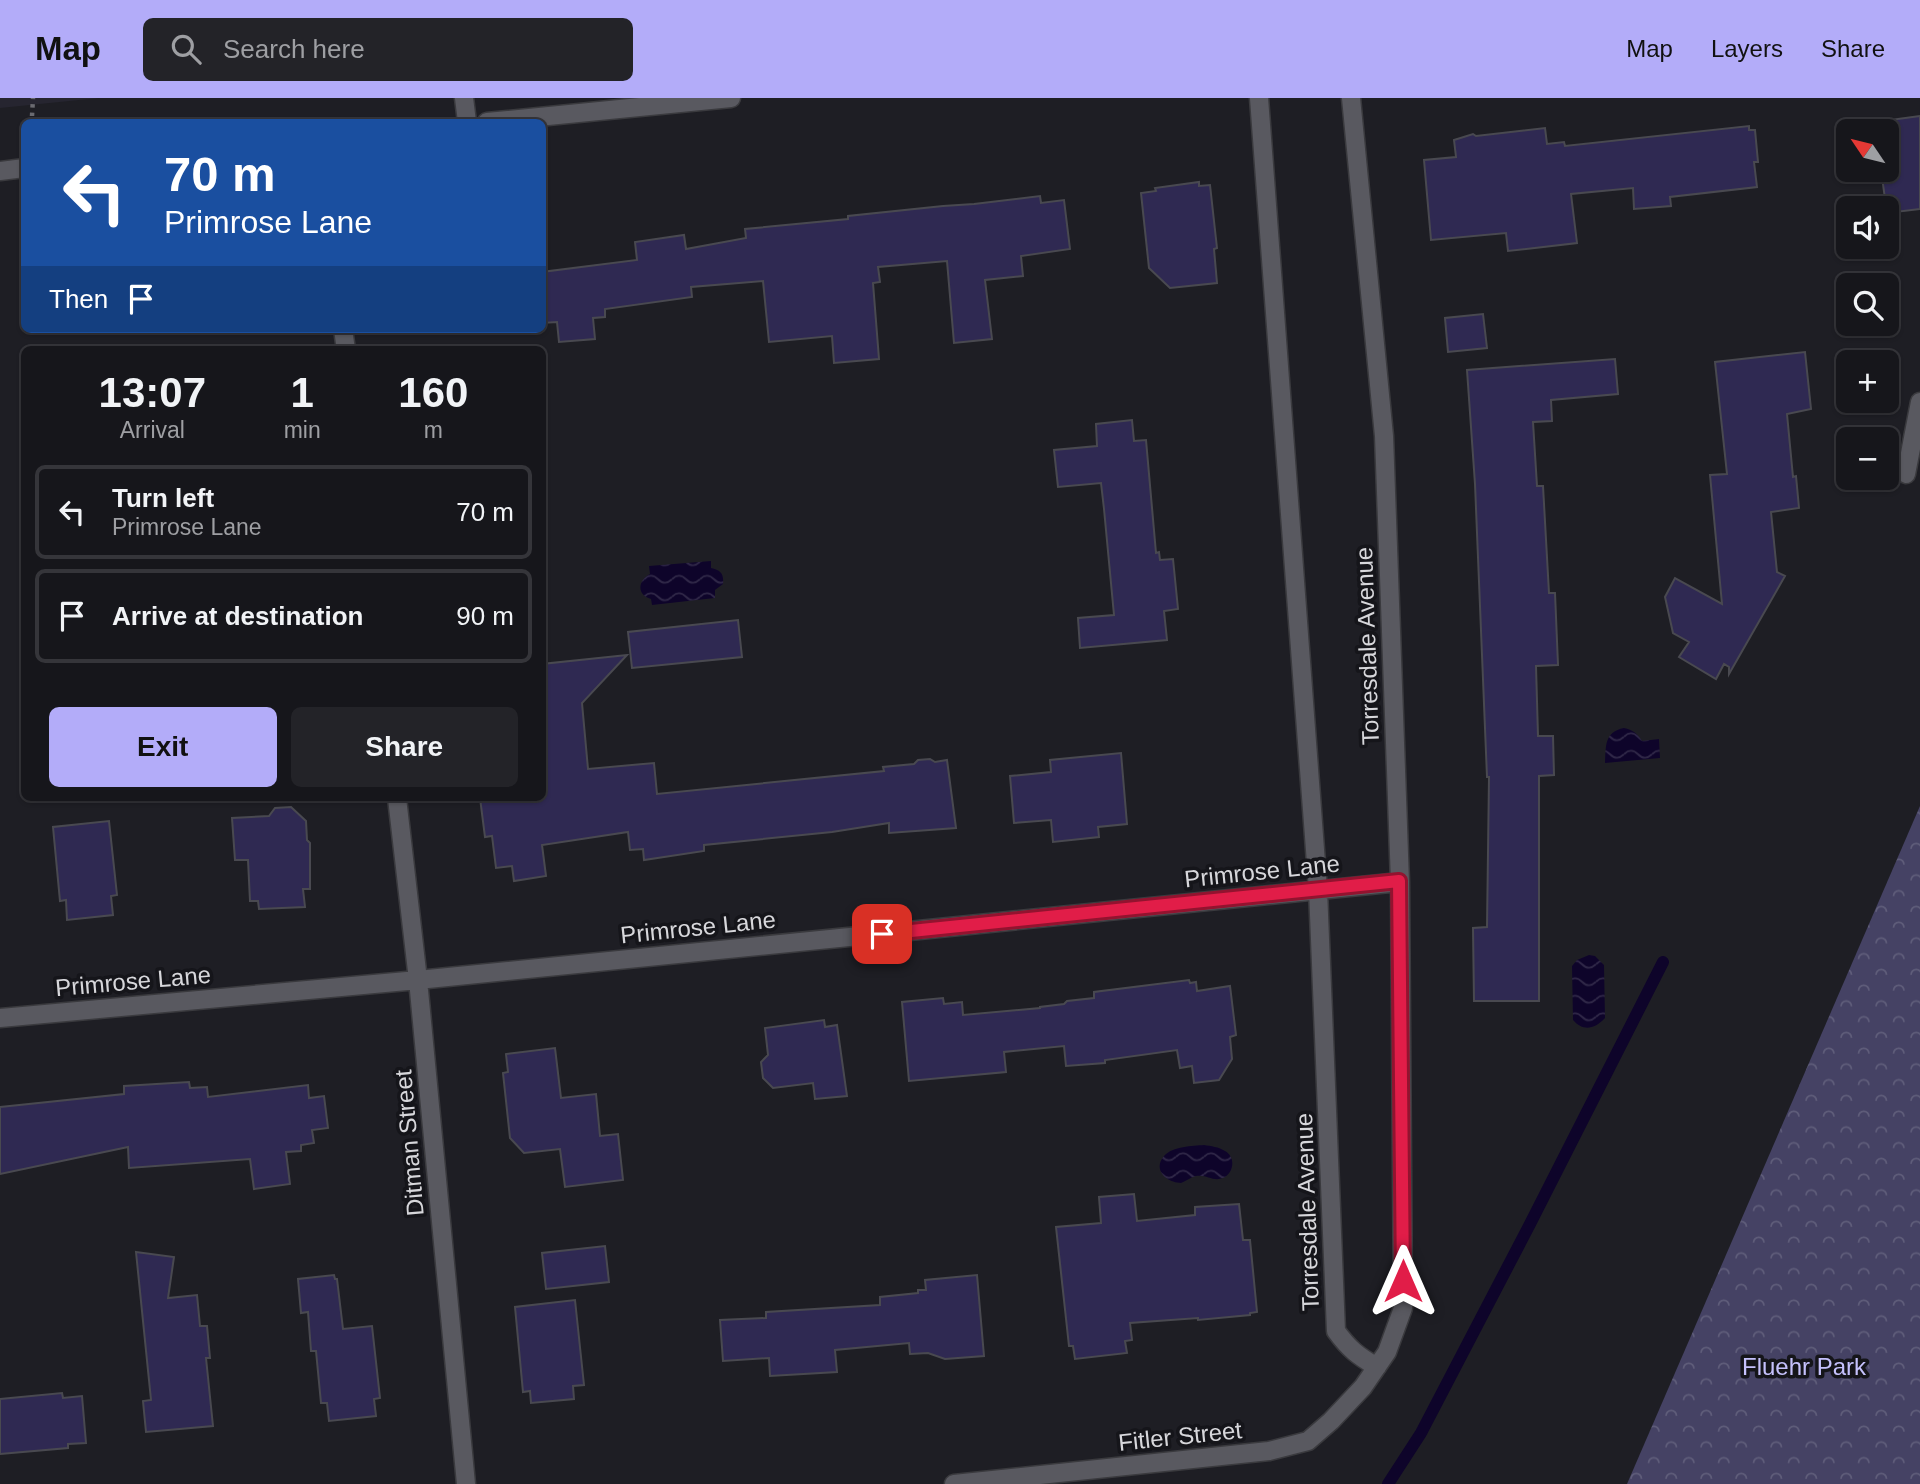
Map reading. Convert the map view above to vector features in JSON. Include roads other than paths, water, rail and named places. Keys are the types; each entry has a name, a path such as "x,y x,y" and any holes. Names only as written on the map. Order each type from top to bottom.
{"street":[{"path":"464,98 467,119"},
{"path":"516,119 731,98"},
{"name":"Torresdale Avenue","path":"1259,98 1318,890 1336,1331 1357,1356 1377,1367 1387,1352 1403,1308 1399,881 1384,436 1351,98"},
{"path":"0,171 21,169"},
{"path":"1906,474 1920,402"},
{"name":"Ditman Street","path":"397,801 418,980 466,1484"},
{"name":"Primrose Lane","path":"0,1018 418,980 1399,881"},
{"name":"Fitler Street","path":"954,1484 1269,1451 1308,1441 1363,1387 1377,1367"}],"water":[{"path":"711,561 711,568 719,571 723,578 723,584 715,590 715,598 652,605 651,599 641,591 641,583 650,574 649,566"},
{"path":"1624,728 1635,732 1642,741 1659,739 1660,758 1605,763 1609,736"},
{"path":"1589,955 1595,956 1604,965 1605,1018 1593,1027 1585,1028 1573,1020 1572,966 1577,960"},
{"path":"1204,1145 1229,1154 1232,1165 1227,1176 1216,1179 1196,1176 1181,1183 1171,1181 1160,1171 1161,1161 1172,1150"}],"waterway":[{"path":"1388,1484 1421,1433 1663,962"}],"park label":[{"name":"Fluehr Park","path":"1804,1366"}]}
